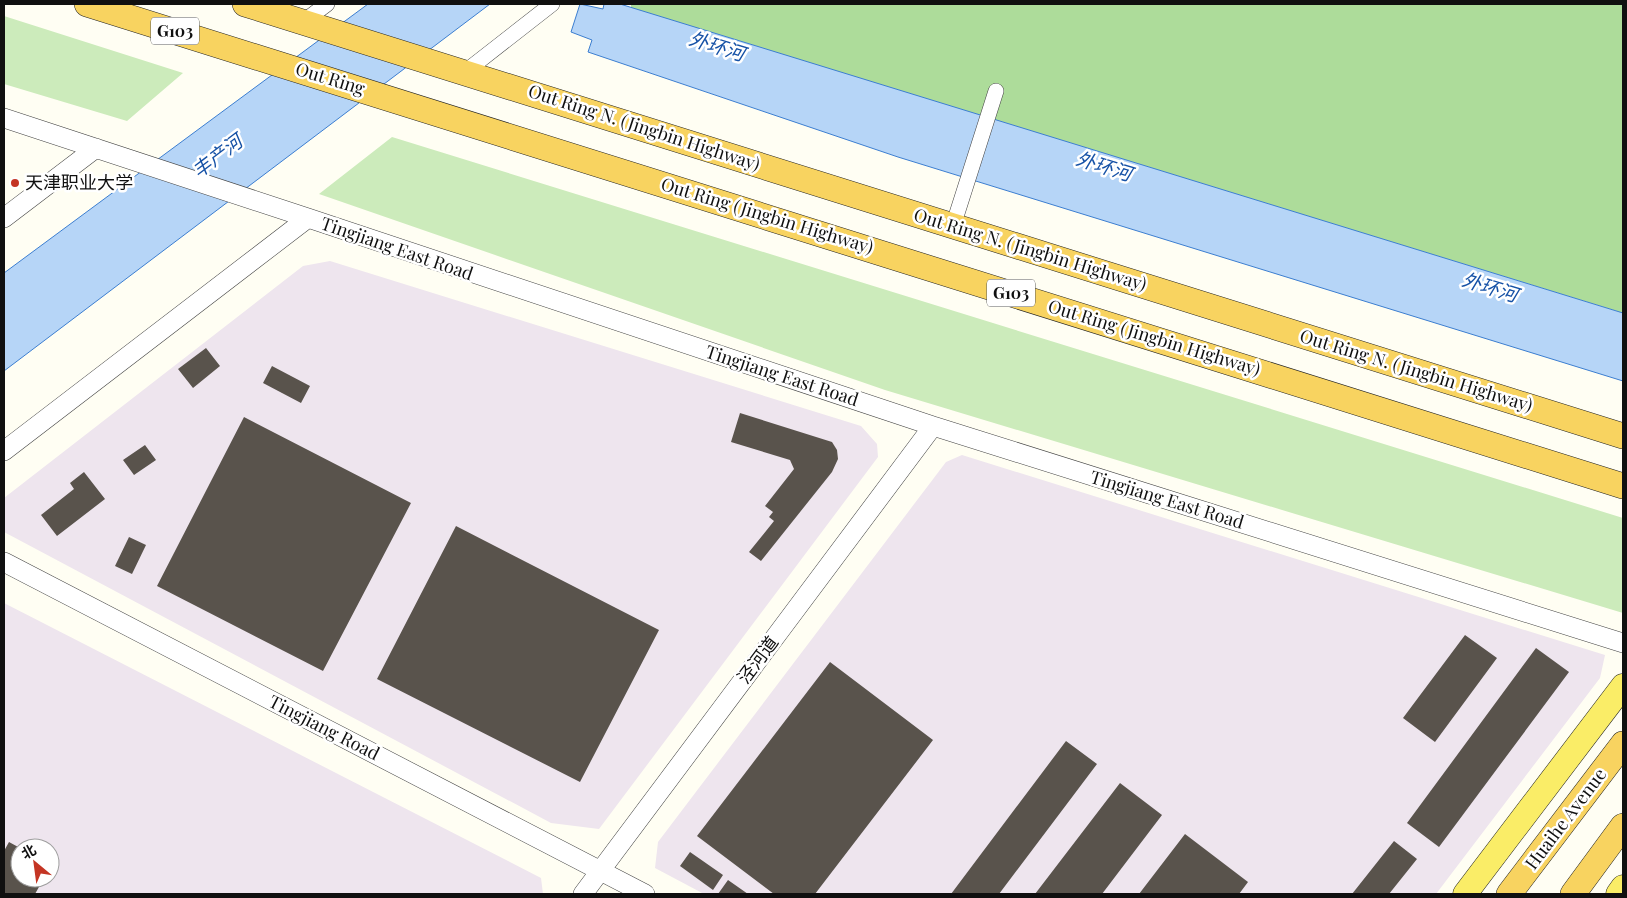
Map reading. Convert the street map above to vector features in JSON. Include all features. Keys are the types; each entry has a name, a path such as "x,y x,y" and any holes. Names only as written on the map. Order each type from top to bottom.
{"highway":[{"name":"Out Ring","path":"87,4 398,100"},
{"path":"245,4 307,23"},
{"name":"Out Ring N. (Jingbin Highway)","path":"307,23 1623,436"},
{"name":"Out Ring (Jingbin Highway)","path":"398,100 1623,486"},
{"name":"Huaihe Avenue","path":"1509,894 1623,744"},
{"path":"1573,894 1623,826"}],"main road":[{"path":"1465,894 1623,686"},
{"path":"1618,894 1623,887"}],"street":[{"path":"307,23 327,4"},
{"path":"465,72 552,4"},
{"path":"953,226 996,91"},
{"path":"4,118 308,218"},
{"path":"4,218 96,148"},
{"name":"Tingjiang East Road","path":"4,451 308,218 933,426 1623,643"},
{"name":"泾河道","path":"583,894 933,426"},
{"name":"Tingjiang Road","path":"4,562 645,894"}],"shaded area":[{"path":"330,261 861,426 877,444 878,457 599,829 551,823 4,532 4,498 303,266"},
{"path":"962,455 1605,655 1600,678 1436,894 704,894 655,868 658,842 946,462"},
{"path":"4,603 541,878 543,894 4,894"}],"green space":[{"path":"631,4 1623,4 1623,313 631,8"},
{"path":"4,16 183,73 127,121 4,84"},
{"path":"392,137 1623,518 1623,613 885,390 319,194"}],"water":[{"name":"丰产河","path":"368,4 490,4 4,371 4,273"},
{"name":"外环河","path":"580,4 603,9 604,4 620,4 1623,313 1623,381 898,157 588,52 592,40 571,32"}],"building":[{"path":"206,348 220,366 193,388 178,369"},
{"path":"272,366 310,386 301,403 263,383"},
{"path":"740,413 832,442 837,450 838,459 832,472 761,561 749,552 774,521 769,517 773,512 765,506 794,469 790,460 731,442"},
{"path":"244,417 411,503 323,671 157,586"},
{"path":"145,445 156,460 134,475 123,460"},
{"path":"84,472 105,499 57,536 41,515 74,489 70,483"},
{"path":"456,526 659,630 580,782 377,679"},
{"path":"129,537 146,545 132,574 115,566"},
{"path":"1465,635 1497,658 1435,742 1403,718"},
{"path":"1536,648 1569,672 1439,847 1407,823"},
{"path":"830,662 933,740 815,894 774,894 697,836"},
{"path":"1066,741 1097,764 999,894 951,894"},
{"path":"1120,783 1162,815 1102,894 1035,894"},
{"path":"1185,834 1248,882 1239,894 1139,894"},
{"path":"1394,841 1417,859 1389,894 1352,894"},
{"path":"10,843 10,888 38,888 35,894 4,894 4,851"},
{"path":"690,852 723,875 713,890 680,866"},
{"path":"728,880 748,894 718,894"}],"place":[{"name":"天津职业大学","path":"15,183"}]}
